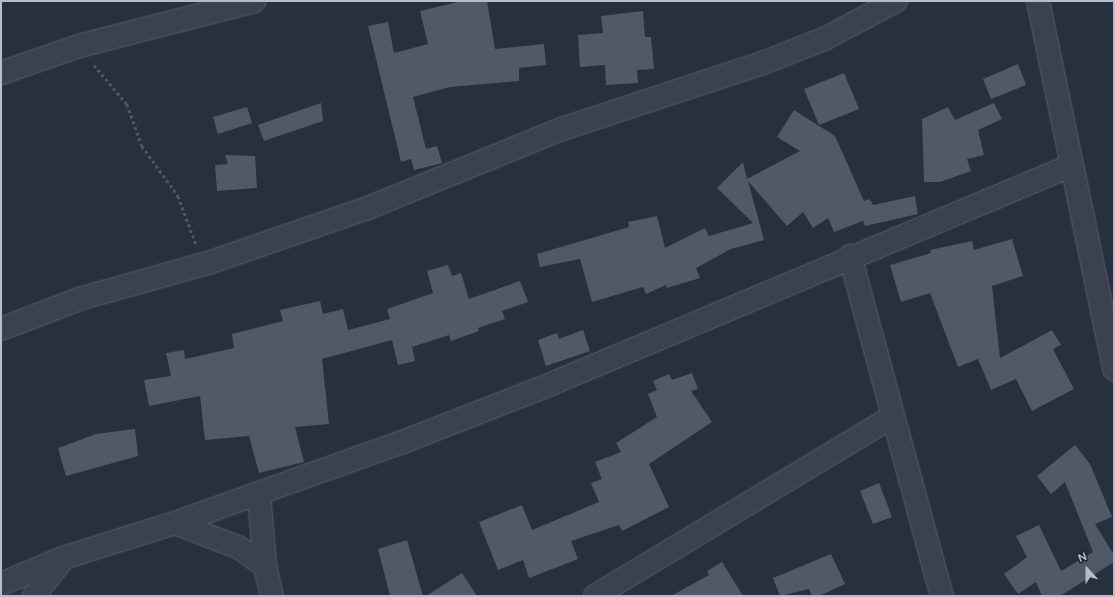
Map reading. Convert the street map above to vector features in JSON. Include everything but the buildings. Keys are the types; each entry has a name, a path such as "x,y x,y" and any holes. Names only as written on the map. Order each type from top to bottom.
{"street":[{"path":"1,73 79,46 254,1"},
{"path":"1,329 80,299 208,263 368,208 562,129 756,66 826,38 896,1"},
{"path":"1038,1 1070,166 1114,367"},
{"path":"2,596 1,585 63,558 175,523 259,494 551,384 850,256 1070,166"},
{"path":"850,256 942,596"},
{"path":"595,596 893,416"},
{"path":"259,494 264,566 272,596"},
{"path":"175,523 238,547 264,566"},
{"path":"34,596 63,558"}],"path":[{"path":"79,46 127,104 142,146 175,191 190,234 208,263"}]}
